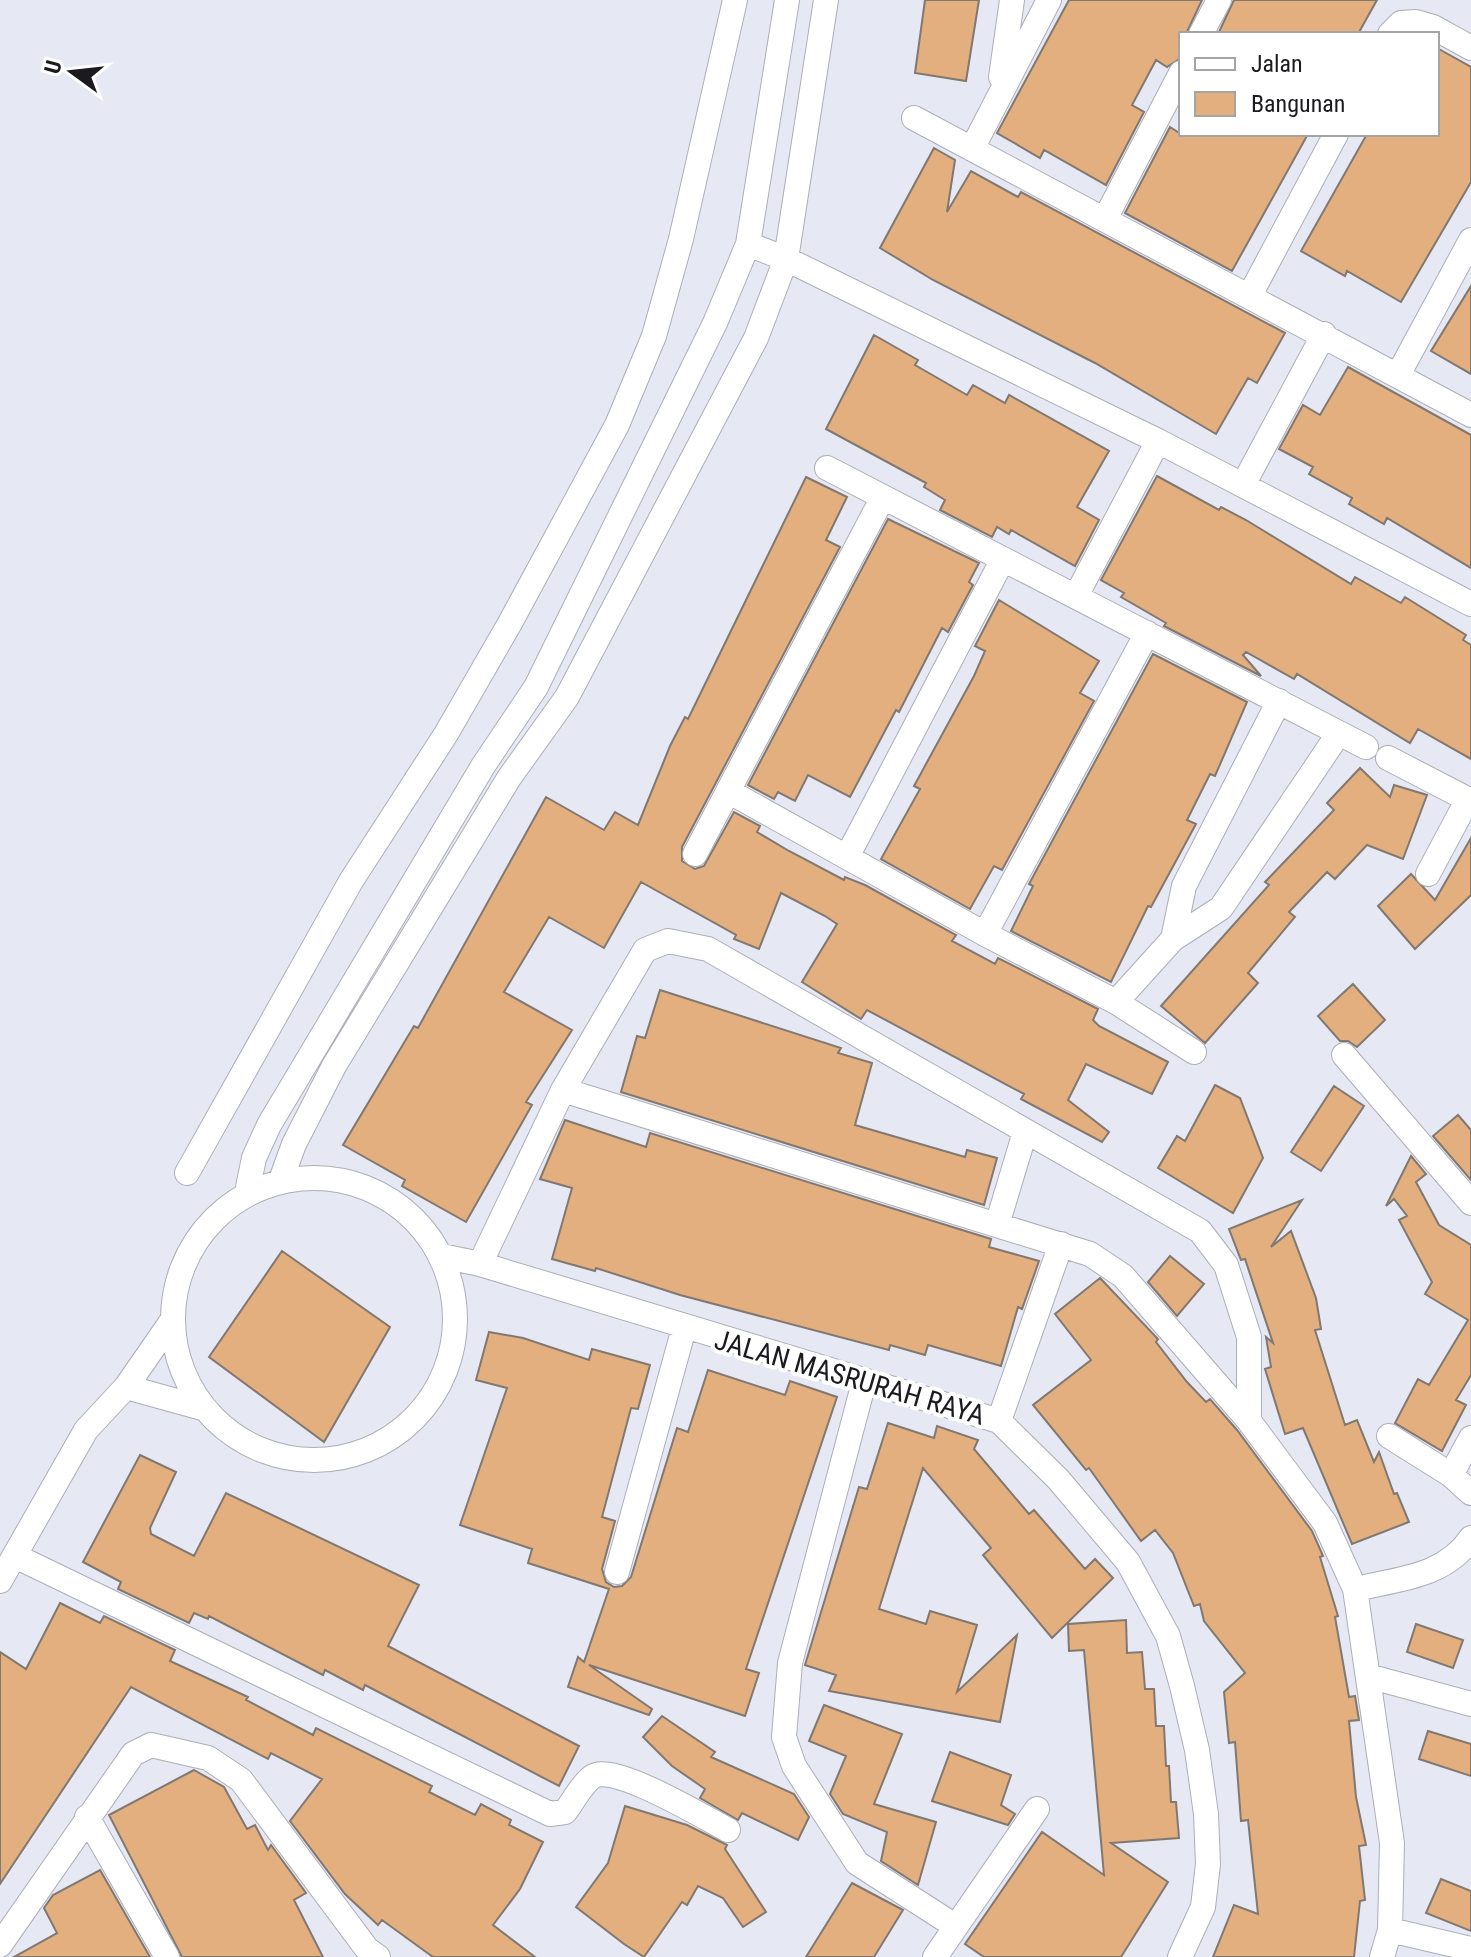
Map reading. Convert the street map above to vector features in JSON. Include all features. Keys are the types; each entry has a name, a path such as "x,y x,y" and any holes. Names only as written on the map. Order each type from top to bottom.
{"street":[{"path":"187,1173 351,881 446,734 502,637 617,425 654,336 735,0"},
{"path":"247,1192 254,1158 269,1125 483,766 536,687 715,323 748,244 787,0"},
{"path":"281,1180 294,1144 334,1066 509,778 567,697 756,338 786,259 826,0"},
{"path":"999,94 1012,0"},
{"path":"972,149 1049,0"},
{"path":"1202,32 1219,0"},
{"path":"1392,32 1401,23 1416,22 1433,27 1471,48"},
{"path":"1105,219 1179,77"},
{"path":"914,118 1471,415"},
{"path":"1250,295 1335,136"},
{"path":"1398,375 1471,240"},
{"path":"748,244 786,259 1158,441 1471,604"},
{"path":"1243,485 1324,334"},
{"path":"1076,596 1158,441"},
{"path":"827,468 1469,800 1428,874"},
{"path":"695,854 883,497"},
{"path":"847,857 1003,559"},
{"path":"563,632 592,648"},
{"path":"985,934 1147,633"},
{"path":"1173,939 1184,886 1279,701"},
{"path":"1116,1002 1173,939 1221,908 1339,733"},
{"path":"728,791 985,934 1116,1002 1194,1052"},
{"path":"480,1264 563,1090 645,950 658,942 679,941 708,949 1200,1231 1211,1241 1226,1265 1249,1337 1249,1421"},
{"path":"1344,1055 1471,1203"},
{"path":"563,1090 1061,1244 1090,1254 1113,1267 1249,1421 1325,1523 1355,1589 1392,1843 1390,1930 1382,1957"},
{"path":"997,1225 1025,1132"},
{"path":"339,1178 381,1193 417,1220 442,1256 455,1301 453,1347 437,1390 407,1425 369,1450 324,1461 278,1457 236,1439 202,1408 180,1367 171,1322 178,1277 198,1236 222,1209 247,1192 281,1180 339,1178"},
{"path":"999,1421 1061,1244"},
{"name":"JALAN MASRURAH RAYA","path":"442,1256 480,1264 999,1421 1102,1529 1128,1562 1168,1636 1197,1750 1206,1814 1208,1864 1203,1907 1180,1957"},
{"path":"0,1581 86,1430 126,1387 171,1322"},
{"path":"617,1572 684,1328"},
{"path":"864,1382 790,1663 784,1737 794,1766 857,1863 955,1926"},
{"path":"126,1387 202,1408"},
{"path":"1389,1436 1451,1475 1471,1493"},
{"path":"1451,1475 1471,1438"},
{"path":"1355,1589 1430,1572 1447,1564 1471,1538"},
{"path":"15,1556 550,1814 565,1812 592,1777 602,1772 625,1778 728,1830"},
{"path":"1368,1676 1471,1704"},
{"path":"0,1945 133,1754 145,1746 158,1745 208,1758 241,1780 371,1954"},
{"path":"935,1957 1037,1809"},
{"path":"87,1817 167,1957"},
{"path":"1390,1930 1471,1949"}],"building":[{"path":"925,0 979,0 966,81 915,73"},
{"path":"1069,0 1202,0 1187,32 1179,32 1179,59 1167,67 1156,60 1132,105 1144,112 1106,185 1044,150 1040,158 997,133"},
{"path":"1234,0 1377,0 1359,32 1219,32"},
{"path":"1439,49 1471,67 1471,182 1401,302 1347,271 1345,276 1301,251 1366,136 1439,136"},
{"path":"1170,127 1179,136 1307,136 1232,271 1125,213"},
{"path":"934,148 955,160 947,212 971,171 1018,197 1021,192 1285,333 1257,383 1248,378 1216,434 1095,363 933,280 880,248"},
{"path":"1471,286 1471,374 1431,351"},
{"path":"874,335 918,360 915,365 967,395 973,385 1005,403 1009,395 1109,451 1077,507 1099,520 1075,566 1011,530 1009,534 997,527 992,537 940,510 945,500 924,487 926,483 826,429"},
{"path":"1348,367 1471,435 1471,568 1387,518 1384,524 1349,504 1352,498 1309,474 1313,467 1279,449 1303,405 1320,415"},
{"path":"1157,476 1219,510 1221,507 1246,520 1351,584 1355,577 1401,603 1405,597 1466,635 1463,640 1471,645 1471,759 1418,729 1410,743 1297,674 1294,679 1246,652 1243,655 1261,676 1164,626 1166,623 1121,597 1124,593 1101,580"},
{"path":"806,477 847,497 826,540 840,547 682,847 682,861 695,869 704,866 734,812 760,826 757,832 789,851 844,880 845,877 865,885 956,935 952,941 995,964 998,958 1098,1009 1093,1020 1099,1026 1168,1062 1152,1094 1086,1064 1068,1100 1109,1132 1102,1142 1021,1099 1024,1094 867,1010 861,1019 802,982 837,924 825,916 781,893 759,949 734,939 736,935 641,882 604,948 549,917 504,992 572,1030 526,1102 532,1105 466,1222 402,1186 405,1180 343,1145 414,1026 418,1028 546,797 604,830 615,812 638,825 670,746 685,717 688,719"},
{"path":"888,519 979,563 969,582 973,585 948,632 942,628 850,797 808,775 795,801 778,792 774,799 748,785"},
{"path":"999,600 1099,661 1080,693 1094,701 1002,870 994,866 970,909 881,859 920,789 914,786 974,676 985,651 975,646"},
{"path":"1153,654 1247,702 1215,776 1210,774 1187,820 1196,824 1151,907 1148,906 1111,982 1011,931 1033,886 1029,884"},
{"path":"1360,768 1390,797 1394,785 1427,795 1403,859 1367,845 1335,879 1327,872 1289,912 1295,917 1248,973 1258,983 1205,1043 1161,1006 1269,885 1265,882 1334,810 1327,803"},
{"path":"1471,838 1471,895 1415,949 1378,906 1411,874 1435,900"},
{"path":"1353,984 1385,1020 1357,1047 1348,1041 1340,1041 1318,1016"},
{"path":"660,990 841,1048 838,1053 872,1063 855,1125 965,1157 967,1150 997,1158 984,1205 621,1092 637,1036 645,1038"},
{"path":"1215,1085 1240,1098 1263,1158 1233,1213 1158,1168 1177,1136 1185,1141"},
{"path":"1334,1086 1364,1106 1321,1171 1291,1152"},
{"path":"1458,1115 1471,1130 1471,1180 1433,1136"},
{"path":"565,1120 646,1147 650,1133 991,1239 989,1247 1039,1261 1022,1309 1018,1307 1001,1366 928,1345 925,1355 890,1345 889,1350 680,1295 596,1268 595,1271 552,1259 572,1188 540,1179"},
{"path":"1411,1156 1426,1174 1416,1182 1439,1225 1471,1245 1471,1375 1456,1400 1466,1405 1442,1451 1395,1423 1418,1379 1429,1385 1468,1320 1425,1294 1432,1282 1399,1220 1407,1216 1394,1199 1386,1206"},
{"path":"1302,1200 1271,1247 1291,1231 1316,1298 1321,1329 1315,1330 1345,1425 1357,1420 1374,1462 1379,1452 1394,1494 1397,1493 1409,1522 1352,1544 1303,1428 1285,1434 1265,1369 1271,1367 1266,1337 1273,1343 1245,1259 1241,1260 1229,1229"},
{"path":"282,1251 390,1327 324,1442 209,1357"},
{"path":"1170,1256 1204,1284 1177,1316 1148,1282"},
{"path":"1100,1278 1158,1339 1156,1342 1187,1382 1206,1402 1210,1399 1237,1430 1312,1531 1323,1556 1320,1557 1338,1616 1335,1617 1349,1697 1355,1696 1359,1720 1349,1721 1356,1797 1366,1845 1359,1846 1365,1900 1360,1901 1354,1957 1213,1957 1234,1905 1258,1914 1248,1820 1241,1821 1235,1742 1229,1743 1224,1692 1245,1673 1204,1621 1200,1604 1194,1606 1173,1553 1155,1530 1141,1541 1089,1468 1086,1470 1033,1405 1091,1360 1055,1314"},
{"path":"489,1332 523,1338 589,1360 592,1349 650,1365 638,1409 631,1408 602,1517 615,1521 602,1569 606,1582 614,1587 622,1586 631,1577 677,1428 688,1432 708,1370 785,1395 790,1381 837,1397 746,1669 759,1673 745,1716 589,1665 652,1709 649,1715 568,1687 578,1657 584,1662 609,1589 528,1563 532,1549 460,1525 507,1388 476,1380"},
{"path":"888,1423 934,1438 937,1426 978,1440 974,1449 1029,1514 1034,1510 1085,1569 1095,1559 1113,1578 1052,1638 983,1555 991,1548 923,1468 879,1609 926,1624 930,1611 977,1625 957,1692 1017,1635 1000,1722 829,1691 836,1675 805,1665 859,1487 867,1489"},
{"path":"140,1455 176,1472 150,1528 151,1534 194,1556 226,1493 419,1585 388,1646 579,1746 559,1786 365,1685 363,1690 325,1670 323,1675 209,1616 208,1619 194,1613 189,1623 118,1589 121,1582 83,1562"},
{"path":"60,1603 100,1623 104,1616 175,1650 170,1661 248,1697 246,1700 313,1735 316,1728 432,1786 429,1792 475,1815 481,1804 511,1820 509,1825 543,1842 520,1889 493,1925 535,1957 433,1957 382,1920 378,1925 345,1894 290,1821 322,1779 271,1753 268,1759 131,1687 0,1884 0,1652 26,1669"},
{"path":"1126,1620 1127,1653 1142,1652 1145,1689 1154,1689 1156,1726 1164,1726 1166,1766 1169,1766 1171,1802 1176,1802 1179,1838 1111,1843 1168,1882 1121,1957 984,1957 965,1944 1042,1832 1104,1875 1084,1650 1069,1651 1068,1624"},
{"path":"1416,1624 1463,1640 1453,1668 1407,1652"},
{"path":"824,1705 902,1734 874,1804 936,1822 918,1885 881,1861 887,1832 843,1814 830,1794 846,1756 809,1741"},
{"path":"662,1716 715,1752 711,1757 794,1794 809,1817 798,1840 742,1813 738,1820 700,1798 705,1789 672,1766 643,1737"},
{"path":"1428,1731 1471,1744 1471,1776 1419,1759"},
{"path":"950,1752 1011,1775 1001,1805 1015,1814 1008,1825 932,1801"},
{"path":"194,1770 224,1787 247,1829 255,1825 268,1850 271,1845 306,1893 294,1900 323,1957 182,1957 109,1815"},
{"path":"625,1806 687,1825 727,1845 725,1849 766,1912 743,1927 723,1898 698,1886 687,1905 682,1902 644,1957 624,1944 576,1907 608,1863"},
{"path":"100,1870 150,1957 14,1957 57,1933 44,1908 53,1895"},
{"path":"1441,1879 1471,1891 1471,1931 1426,1913"},
{"path":"852,1883 903,1910 874,1957 806,1957"}]}
